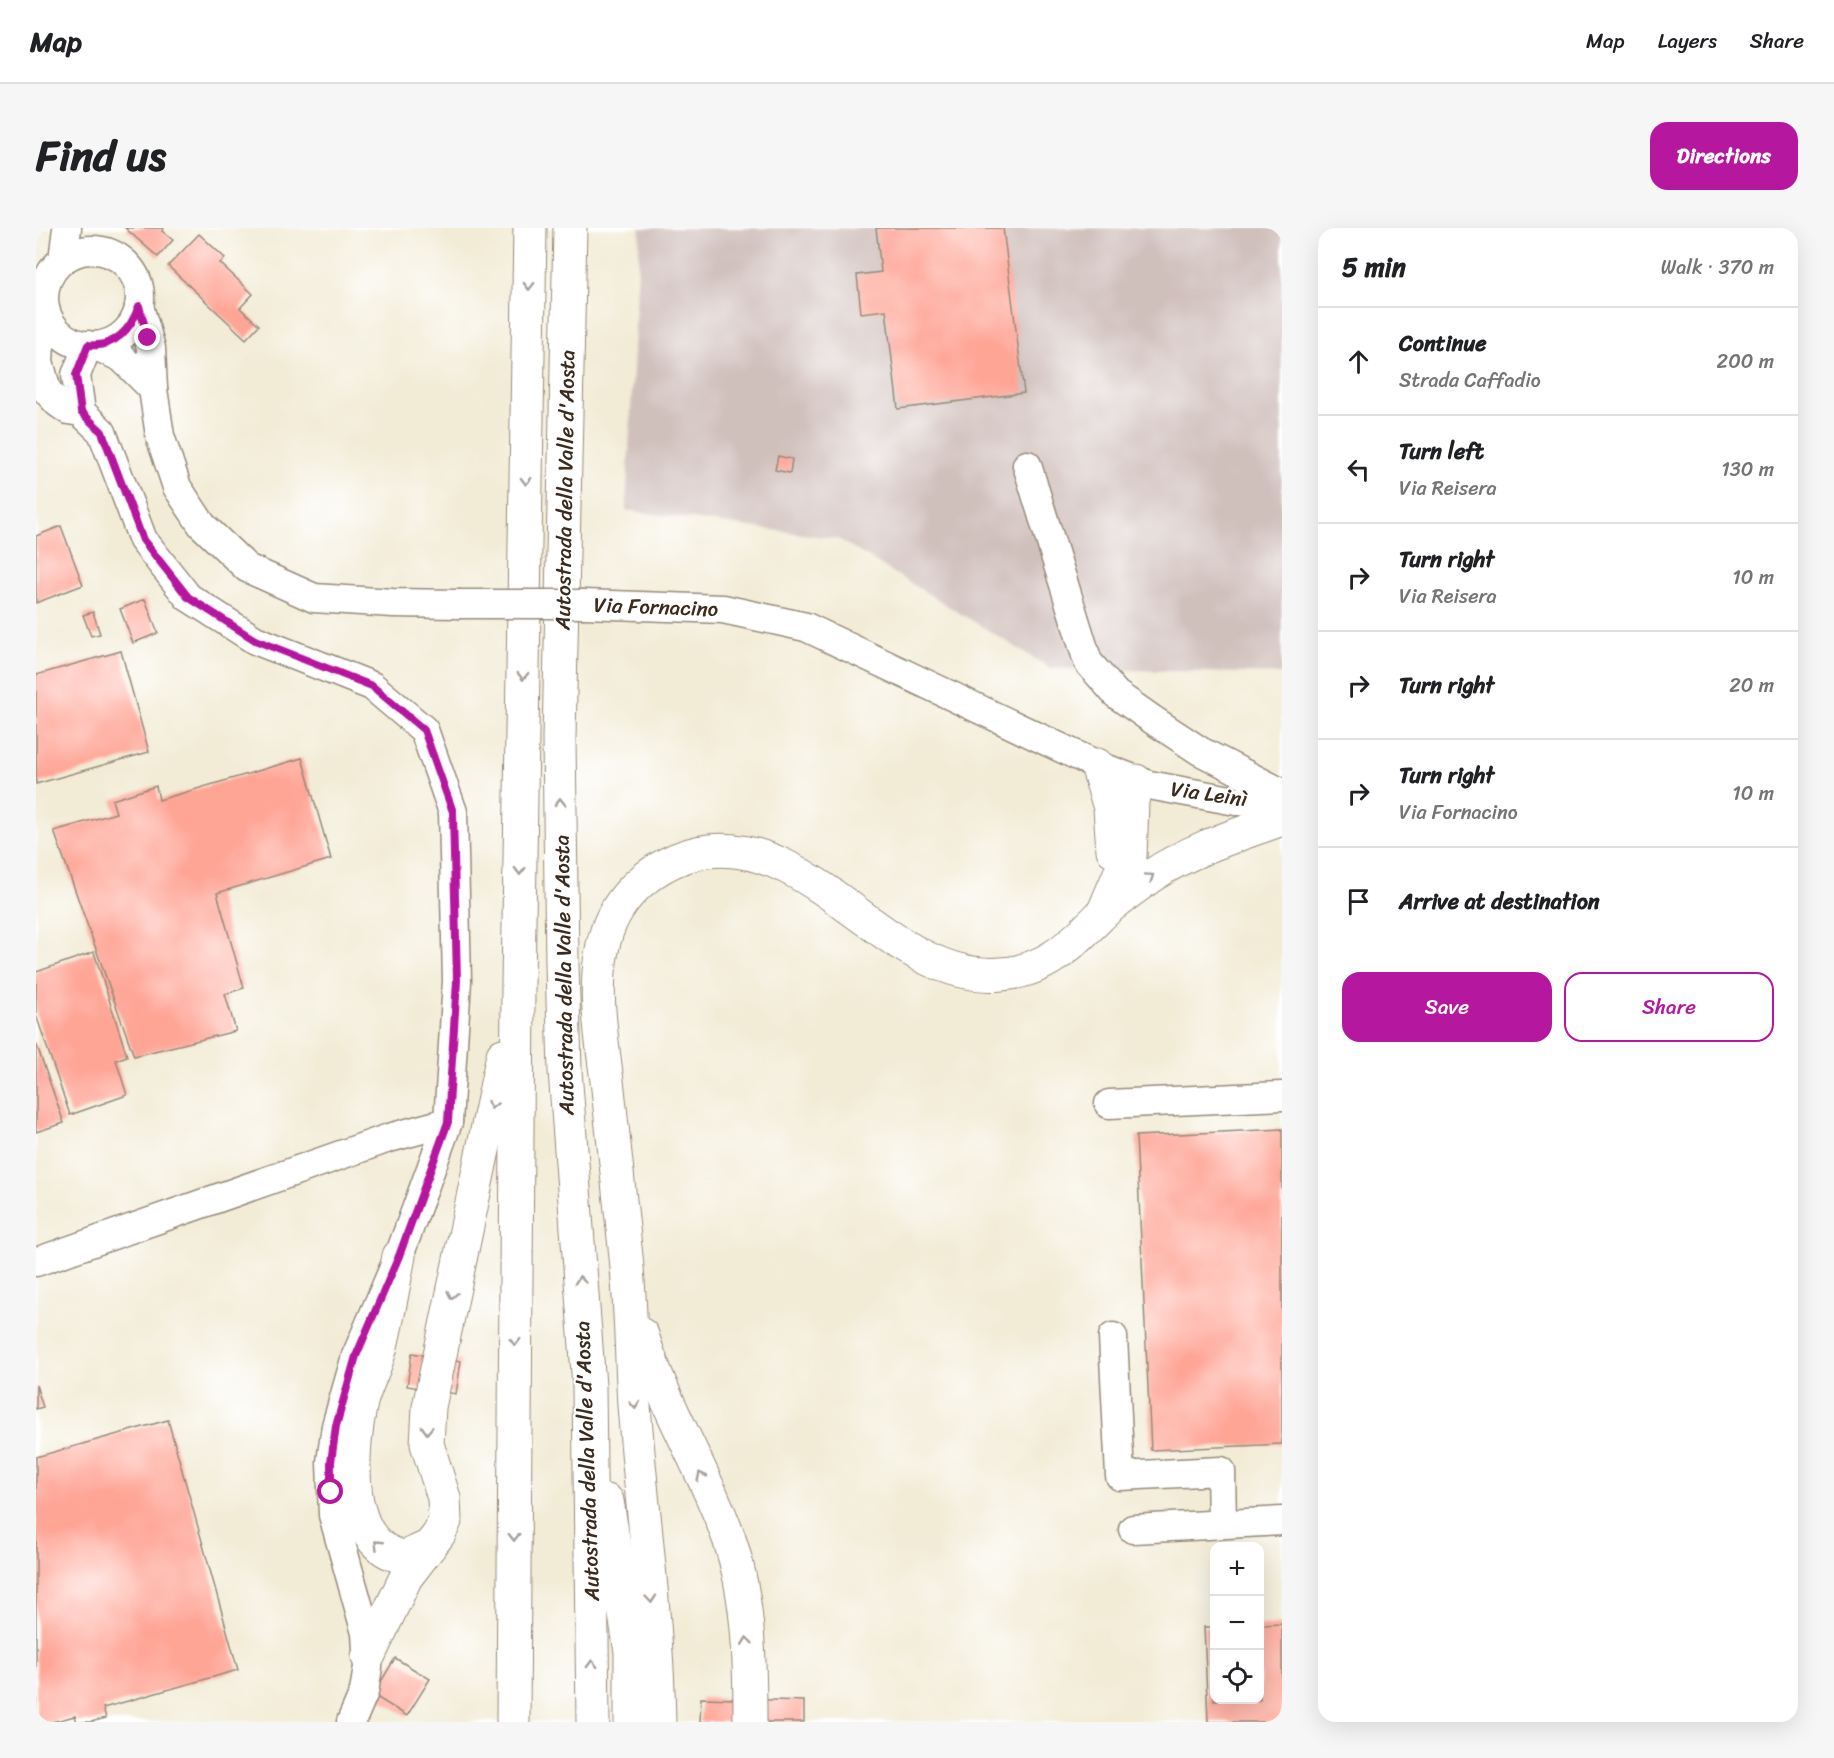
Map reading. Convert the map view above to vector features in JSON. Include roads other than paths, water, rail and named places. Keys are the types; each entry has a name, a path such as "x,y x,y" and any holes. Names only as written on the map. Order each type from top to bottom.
{"highway":[{"name":"Autostrada della Valle d'Aosta","path":"513,1722 518,986 530,228"},
{"name":"Autostrada della Valle d'Aosta","path":"570,228 559,739 562,963 564,1071 589,1386 593,1722"},
{"path":"1097,765 1110,808 1114,861 1120,871"},
{"path":"1103,912 1120,871 1130,857 1132,802 1136,781"},
{"path":"659,1722 634,1404 629,1284 601,1027 601,959 607,932 616,911 637,885 657,869 686,856 711,850 741,852 772,862 799,875 919,954 946,966 971,973 1000,975 1027,970 1056,957 1081,936 1103,912 1154,874 1196,851 1282,819"},
{"path":"368,1657 406,1576 439,1534 447,1511 427,1444 429,1407 518,986"},
{"path":"399,1256 379,1352 362,1402 356,1433 355,1492 366,1528 373,1541 383,1550 405,1557 430,1546"},
{"path":"629,1284 663,1393 726,1529 741,1588 749,1649 750,1722"},
{"path":"589,1386 631,1652 632,1722"}],"street":[{"path":"63,260 67,228"},
{"path":"81,412 76,375 92,346 111,342 124,334 134,321 139,306 139,290 134,274 124,262 96,240 63,260 41,287 51,322 66,339 92,346 122,358 153,389"},
{"name":"Via Fornacino","path":"139,306 151,348 153,389 160,436 177,487 202,525 247,568 314,598 393,603 584,604 723,609 806,627 1097,765 1136,781"},
{"path":"51,322 40,345 41,375 47,391 68,410 81,412 102,432 143,540 188,597 255,640 372,686 424,730 453,812 457,981 448,1122 399,1256 356,1356 336,1426 331,1462 333,1515 361,1612 368,1657 363,1692 351,1722"},
{"path":"1027,465 1088,662 1116,694 1152,720 1209,756 1282,793"},
{"name":"Via Leinì","path":"1136,781 1236,801 1282,802"},
{"path":"1109,1104 1282,1096"},
{"path":"36,1262 389,1138 448,1122"},
{"path":"1113,1337 1120,1476 1221,1471 1222,1524"},
{"path":"1132,1529 1282,1521"}]}
